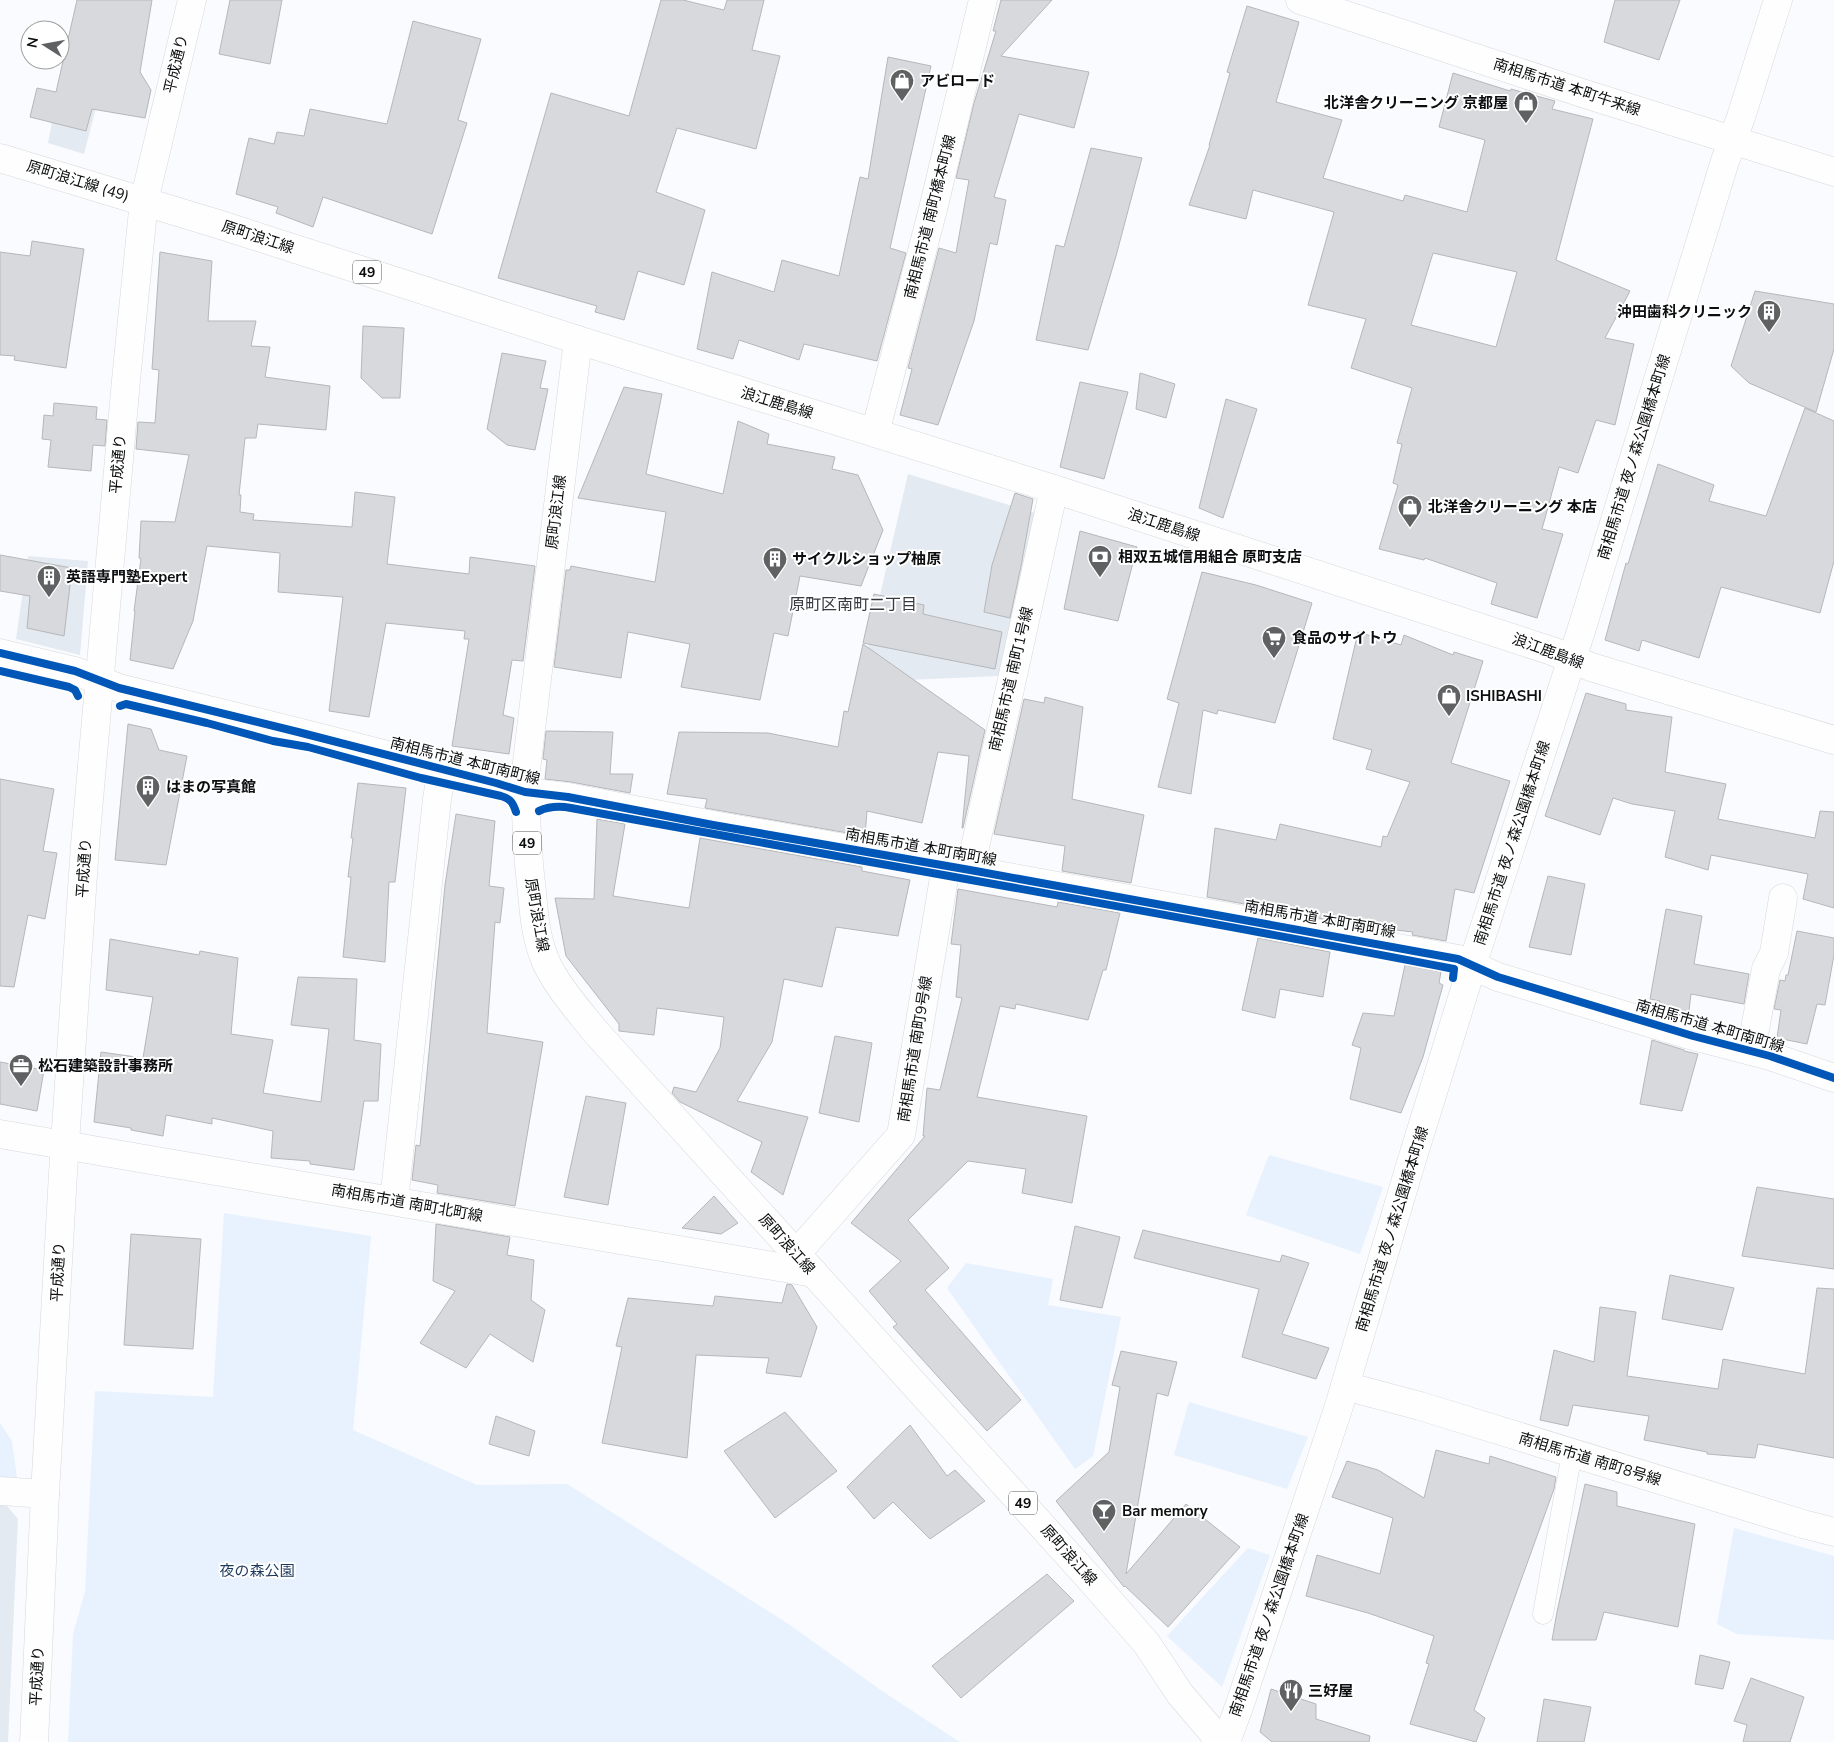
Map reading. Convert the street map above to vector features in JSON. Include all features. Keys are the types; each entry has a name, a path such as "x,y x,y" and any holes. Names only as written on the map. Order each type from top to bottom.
{"street":[{"name":"平成通り","path":"34,1742 45,1494 65,1145 85,845 140,225 150,203 192,0"},
{"name":"南相馬市道 南町橋本町線","path":"875,433 934,205 982,0"},
{"name":"南相馬市道 本町牛来線","path":"1300,0 1582,93 1834,172"},
{"name":"南相馬市道 夜ノ森公園橋本町線","path":"1226,1742 1345,1386 1410,1166 1473,964 1778,0"},
{"name":"原町浪江線 (49)","path":"0,158 150,203"},
{"name":"原町浪江線","path":"150,203 578,340 526,770 527,852 535,924 544,958 563,990 594,1030 1091,1580 1147,1644 1180,1694 1222,1742"},
{"name":"浪江鹿島線","path":"578,340 1054,489 1571,658 1591,667 1834,740"},
{"name":"南相馬市道 南町1号線","path":"958,868 1054,489"},
{"name":"南相馬市道 本町南町線","path":"0,653 75,671 119,688 298,732 525,792 568,797 713,825 1442,955 1473,964 1498,977 1694,1036 1751,1051 1834,1078"},
{"path":"394,1201 437,800 442,769"},
{"name":"南相馬市道 南町9号線","path":"805,1264 901,1136 958,868"},
{"path":"1751,1051 1766,969 1774,953 1783,898"},
{"name":"南相馬市道 南町北町線","path":"0,1134 394,1201 805,1264"},
{"name":"南相馬市道 南町8号線","path":"1345,1386 1420,1406 1834,1532"},
{"path":"0,1491 45,1494"}],"lane":[{"path":"1543,1614 1572,1453"}],"shaded area":[{"path":"70,68 105,73 84,154 48,143 62,70 70,70"},
{"path":"908,474 1042,515 1000,676 860,682"},
{"path":"28,556 88,561 80,655 16,639"},
{"path":"0,1505 7,1506 18,1519 8,1742 0,1742"}],"green space":[{"path":"1269,1155 1383,1187 1360,1254 1246,1215"},
{"name":"夜の森公園","path":"224,1213 371,1236 353,1430 477,1485 567,1484 787,1623 882,1691 958,1741 963,1742 68,1742 73,1634 85,1592 95,1391 213,1397"},
{"path":"966,1263 1053,1279 1048,1305 1121,1317 1093,1456 1075,1469 947,1288"},
{"path":"1189,1402 1308,1437 1287,1489 1174,1455"},
{"path":"0,1423 12,1441 17,1478 0,1477"},
{"path":"1734,1528 1834,1556 1834,1640 1737,1634 1717,1624"},
{"path":"1248,1548 1270,1555 1222,1687 1167,1636"}],"building":[{"path":"77,0 152,0 140,72 151,90 145,118 92,109 86,131 30,117 37,88 56,92 61,70 70,70 70,31"},
{"path":"230,0 282,0 270,64 219,54"},
{"path":"661,0 683,0 724,10 727,0 764,0 752,50 780,56 756,149 677,128 656,192 705,210 684,285 638,271 624,320 595,312 597,306 498,278 551,93 629,116"},
{"path":"1001,0 1052,0 1001,56 1089,72 1074,128 1019,114 994,197 1006,200 997,245 990,243 974,321 938,425 900,415 912,369 908,368 939,248 956,253 969,180 956,178 974,103 996,31 993,31"},
{"path":"1615,0 1680,0 1659,60 1604,42"},
{"path":"1247,6 1299,22 1276,102 1342,120 1323,178 1403,201 1405,195 1467,212 1485,140 1439,127 1453,73 1510,91 1511,89 1555,101 1552,109 1593,119 1556,260 1630,291 1605,338 1634,344 1615,425 1596,420 1578,473 1559,467 1542,529 1563,534 1537,618 1491,604 1497,583 1425,558 1424,560 1379,549 1398,485 1393,483 1402,444 1397,443 1412,388 1351,368 1366,319 1308,305 1334,212 1253,190 1246,219 1189,205 1210,145 1230,73 1227,72","holes":["1433,253 1517,272 1496,347 1411,325"]},
{"path":"413,21 481,39 458,120 467,123 432,234 323,197 313,227 276,213 278,207 236,194 249,138 274,144 277,132 304,136 310,109 387,124"},
{"path":"888,57 931,66 890,248 906,253 877,361 804,344 799,360 739,340 733,359 697,349 712,272 774,292 782,260 839,276 860,177 868,179"},
{"path":"1091,148 1142,158 1116,256 1088,350 1036,340 1056,245 1064,247"},
{"path":"32,241 84,249 66,368 14,360 15,356 0,355 0,252 30,256"},
{"path":"160,252 212,261 208,321 256,321 251,346 270,347 265,377 330,386 326,430 258,424 256,438 245,438 239,495 241,495 240,512 254,514 253,520 352,527 355,492 395,497 387,564 469,574 470,557 535,566 523,661 512,660 503,715 514,718 509,754 452,746 469,639 464,639 465,631 386,623 369,717 329,711 343,597 278,592 280,553 207,546 193,621 173,669 130,660 141,559 139,558 141,521 175,522 189,455 136,449 138,422 155,423 159,370 152,369"},
{"path":"1755,291 1834,304 1834,349 1816,412 1749,383 1731,366"},
{"path":"363,326 404,328 400,398 382,398 361,378"},
{"path":"502,353 546,361 540,388 548,389 535,450 507,445 487,429"},
{"path":"1140,373 1175,384 1166,418 1136,409"},
{"path":"1080,382 1128,392 1104,479 1060,467"},
{"path":"624,387 662,394 646,474 723,494 738,421 769,434 767,444 835,457 832,469 858,475 883,530 861,586 800,576 788,636 774,633 760,700 681,687 690,644 628,632 621,678 554,667 566,570 570,570 571,566 655,582 666,512 578,498"},
{"path":"1226,399 1257,409 1223,518 1199,508"},
{"path":"54,403 97,407 96,419 107,420 105,446 93,445 91,471 48,467 51,440 42,439 44,415 53,416"},
{"path":"1805,408 1834,421 1834,561 1820,613 1721,587 1699,658 1642,640 1639,651 1605,640 1626,563 1628,564 1658,464 1714,485 1709,501 1766,516"},
{"path":"1015,493 1033,499 1010,618 984,612 992,565"},
{"name":"相双五城信用組合 原町支店","path":"1080,531 1137,547 1118,621 1064,609"},
{"name":"英語専門塾Expert","path":"0,555 72,568 64,636 27,628 30,596 0,591"},
{"path":"1202,572 1256,585 1312,603 1275,723 1218,710 1217,714 1203,710 1191,794 1158,787 1179,703 1167,699"},
{"path":"874,594 924,605 923,614 1002,632 995,669 863,643"},
{"path":"1358,632 1401,645 1404,635 1453,655 1454,652 1483,661 1451,763 1510,781 1474,893 1455,889 1446,941 1412,935 1413,932 1361,926 1207,897 1215,828 1276,840 1280,824 1381,847 1383,836 1387,837 1410,782 1366,769 1372,750 1333,739"},
{"path":"863,644 985,730 963,828 969,756 938,752 922,823 867,811 865,836 705,808 707,799 667,794 679,732 768,733 838,747 844,711 848,712"},
{"path":"1586,693 1626,704 1626,710 1672,717 1665,772 1726,784 1718,819 1815,838 1820,811 1834,812 1834,908 1803,899 1808,874 1711,855 1708,870 1665,857 1675,811 1632,804 1613,798 1600,835 1545,816"},
{"path":"1045,697 1083,707 1072,799 1144,815 1131,883 1062,871 1065,846 994,834 1024,699 1044,703"},
{"name":"はまの写真館","path":"128,724 151,729 159,750 187,756 166,865 115,860"},
{"path":"546,731 613,732 610,774 633,774 630,793 545,779 547,760 543,759"},
{"path":"0,779 54,789 43,851 57,853 45,919 28,915 14,987 0,986"},
{"path":"358,783 406,788 395,882 389,882 385,962 343,957 351,877 348,877 353,838 351,838"},
{"path":"456,814 495,821 489,886 504,888 500,923 495,922 487,1033 543,1042 515,1206 437,1193 438,1185 412,1180 416,1145 420,1146 445,885"},
{"path":"597,819 625,824 613,896 689,908 700,838 862,867 862,871 910,880 898,936 836,927 822,987 784,979 772,1042 737,1101 808,1117 783,1195 751,1172 762,1142 680,1102 672,1093 674,1087 696,1092 720,1048 724,1017 657,1008 654,1035 619,1031 619,1024 566,956 555,898 594,899"},
{"path":"1548,876 1585,884 1571,955 1529,947"},
{"path":"958,889 1057,907 1058,902 1120,913 1106,970 1103,970 1088,1020 1016,1004 1015,1009 1000,1006 977,1097 1087,1116 1072,1203 1022,1193 1026,1169 968,1161 908,1220 949,1268 925,1290 1021,1400 987,1431 893,1327 897,1324 869,1291 901,1261 851,1223 925,1136 923,1136 927,1088 940,1090 962,998 956,997 961,945 951,944"},
{"path":"1666,909 1702,916 1694,964 1749,974 1744,1004 1691,994 1688,1018 1658,1009 1660,1001 1650,999"},
{"path":"1797,931 1834,938 1834,955 1825,1005 1817,1004 1807,1044 1777,1038 1781,1010 1774,1009 1780,980 1785,981 1786,975 1788,975"},
{"path":"1258,938 1330,952 1323,997 1280,989 1275,1018 1242,1010"},
{"path":"110,939 199,955 200,951 238,958 231,1034 273,1040 263,1093 321,1102 329,1029 291,1025 298,977 357,979 354,1040 381,1044 378,1101 364,1101 354,1170 310,1164 310,1161 271,1158 273,1131 212,1118 212,1124 166,1115 163,1136 94,1122 101,1052 143,1058 153,997 106,990"},
{"path":"1405,965 1441,972 1439,983 1443,985 1423,1057 1401,1113 1350,1099 1361,1048 1352,1045 1363,1013 1394,1016"},
{"path":"835,1036 872,1043 859,1122 819,1113"},
{"path":"1652,1040 1698,1054 1682,1111 1640,1104"},
{"name":"松石建築設計事務所","path":"0,1062 44,1070 37,1111 0,1104"},
{"path":"586,1096 626,1103 608,1205 564,1197"},
{"path":"1757,1187 1834,1199 1834,1269 1742,1256"},
{"path":"714,1196 738,1223 721,1234 682,1228"},
{"path":"436,1224 510,1237 507,1255 534,1260 531,1300 545,1310 533,1362 490,1334 466,1368 420,1343 455,1291 433,1281"},
{"path":"1075,1226 1120,1237 1102,1308 1060,1300"},
{"path":"1143,1230 1280,1262 1282,1255 1309,1263 1282,1334 1329,1348 1316,1379 1242,1357 1259,1289 1134,1258"},
{"path":"131,1234 201,1239 193,1349 124,1345"},
{"path":"1670,1275 1734,1288 1722,1330 1662,1319"},
{"path":"787,1284 792,1285 817,1327 801,1377 766,1373 769,1358 696,1355 687,1458 602,1443 622,1347 616,1346 628,1298 713,1306 715,1296 782,1303"},
{"path":"1817,1288 1834,1289 1834,1458 1758,1444 1755,1458 1707,1454 1707,1452 1644,1440 1649,1416 1573,1405 1568,1426 1540,1420 1554,1350 1594,1362 1600,1307 1636,1312 1627,1376 1718,1389 1723,1359 1805,1374"},
{"path":"1121,1351 1177,1362 1168,1396 1157,1393 1126,1574 1186,1504 1240,1547 1168,1627 1124,1587 1056,1501 1109,1452 1120,1387 1112,1385"},
{"path":"785,1412 837,1471 775,1518 724,1451"},
{"path":"496,1416 535,1431 529,1456 489,1444"},
{"path":"910,1425 947,1476 955,1470 985,1501 930,1539 893,1502 874,1519 847,1487"},
{"path":"1436,1450 1489,1464 1490,1456 1556,1477 1554,1489 1474,1710 1485,1718 1476,1742 1410,1724 1429,1664 1426,1663 1434,1636 1368,1613 1306,1596 1317,1555 1380,1574 1393,1518 1332,1497 1347,1461 1378,1470 1424,1498"},
{"path":"1585,1484 1617,1492 1617,1506 1695,1524 1678,1627 1604,1612 1596,1640 1552,1640"},
{"path":"1047,1574 1074,1601 961,1698 932,1666"},
{"path":"1700,1655 1730,1662 1723,1689 1695,1684"},
{"path":"1751,1678 1804,1697 1790,1742 1743,1742 1747,1725 1734,1721"},
{"name":"三好屋","path":"1271,1689 1316,1704 1316,1719 1370,1736 1369,1742 1272,1742 1260,1732"},
{"path":"1544,1699 1591,1707 1584,1742 1537,1742"}],"cycle path":[{"path":"0,653 75,671 119,688 298,732 525,792 568,797 713,825 1458,959 1498,977 1693,1036 1770,1056 1834,1078"},
{"path":"0,671 69,687 75,690 78,696"},
{"path":"120,706 126,704 207,723 273,741 308,747 421,778 501,796 511,802 516,812"},
{"path":"539,811 555,807 571,808 1233,927 1454,969 1453,978"}],"place":[{"name":"アビロード","path":"902,102"},
{"name":"北洋舎クリーニング 京都屋","path":"1526,124"},
{"name":"沖田歯科クリニック","path":"1769,333"},
{"name":"北洋舎クリーニング 本店","path":"1410,528"},
{"name":"相双五城信用組合 原町支店","path":"1100,578"},
{"name":"サイクルショップ柚原","path":"775,580"},
{"name":"英語専門塾Expert","path":"49,598"},
{"name":"食品のサイトウ","path":"1274,659"},
{"name":"ISHIBASHI","path":"1449,717"},
{"name":"はまの写真館","path":"148,808"},
{"name":"松石建築設計事務所","path":"21,1087"},
{"name":"Bar memory","path":"1104,1532"},
{"name":"三好屋","path":"1291,1712"}],"district":[{"name":"原町区南町二丁目","path":"853,605"}]}
